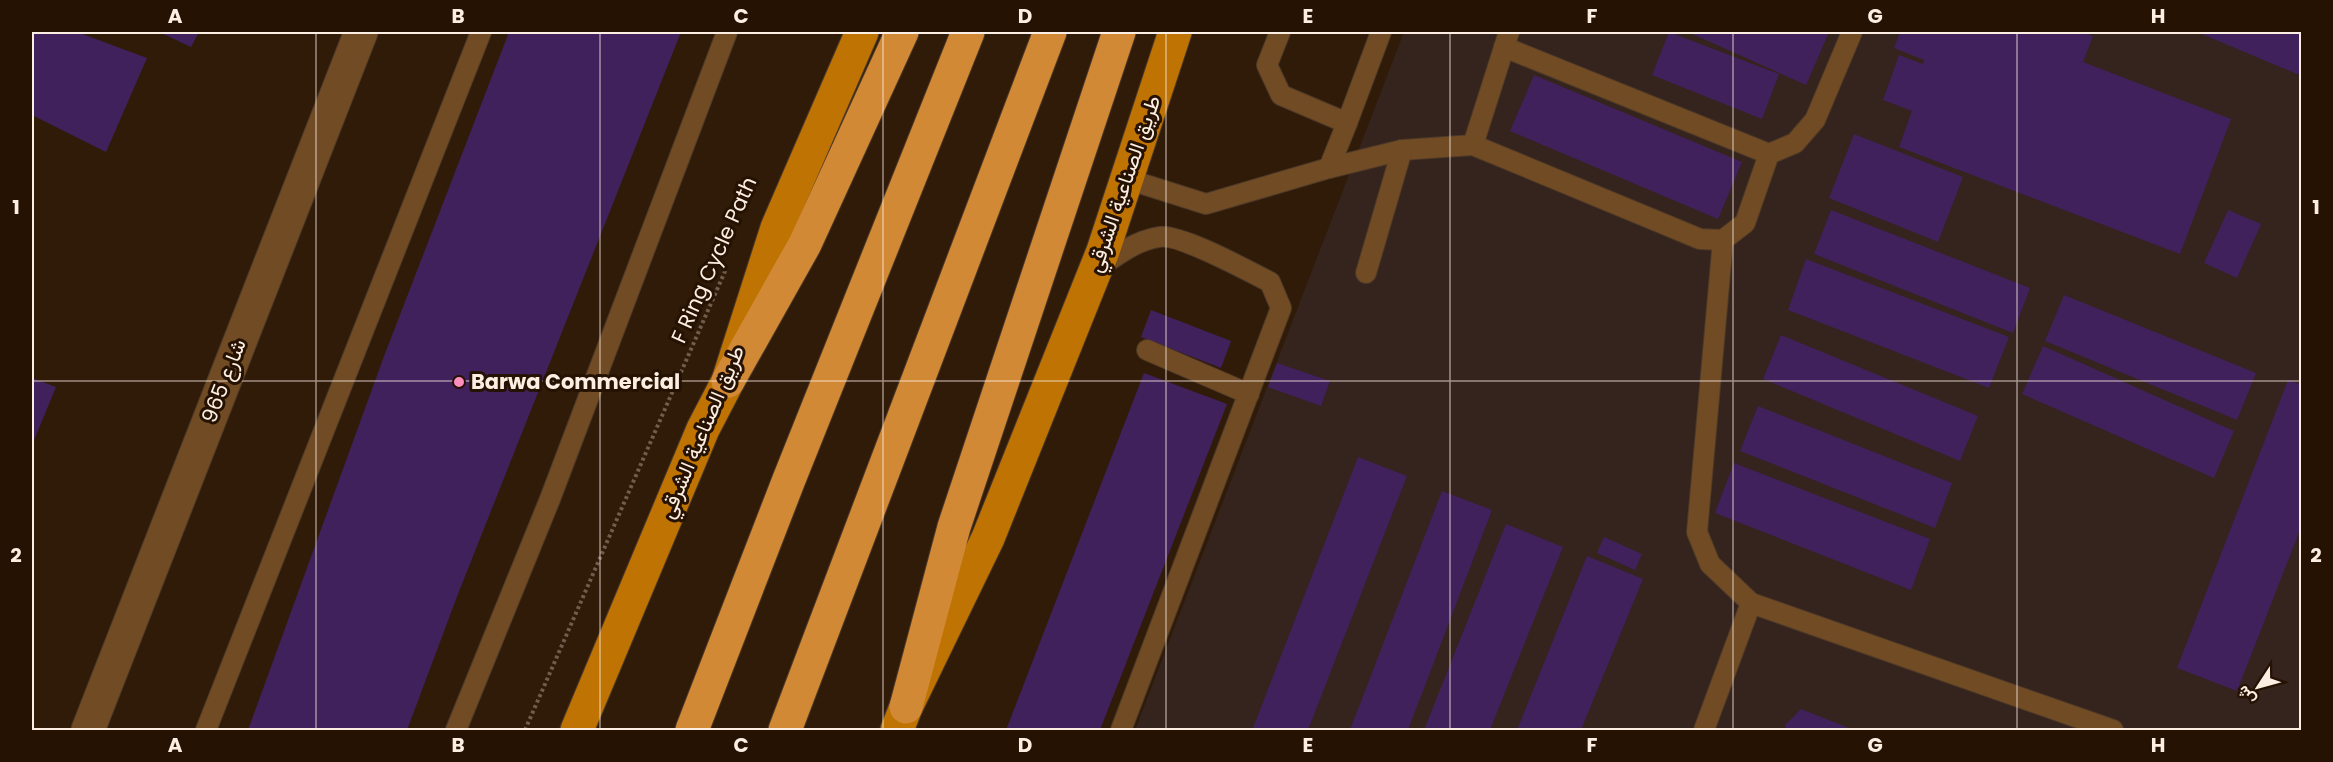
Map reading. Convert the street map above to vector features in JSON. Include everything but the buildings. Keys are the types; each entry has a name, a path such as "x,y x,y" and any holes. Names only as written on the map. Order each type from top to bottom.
{"highway":[{"path":"728,381 805,244 902,32"},
{"path":"692,730 788,482 968,32"},
{"path":"785,730 1050,32"},
{"path":"902,719 954,527 1119,32"}],"main road":[{"name":"طريق الصناعية الشرقي","path":"578,730 703,429 728,381 777,228 862,32"},
{"name":"طريق الصناعية الشرقي","path":"902,719 988,538 1095,270 1175,32"}],"street":[{"name":"شارع 965","path":"88,730 361,32"}],"lane":[{"path":"206,730 481,32"},
{"path":"456,730 550,500 727,32"},
{"path":"1280,32 1267,65 1281,95 1347,123"},
{"path":"1329,168 1381,32"},
{"path":"1473,145 1507,39 1769,154 1795,143 1815,120 1852,32"},
{"path":"1127,179 1206,204 1329,168 1402,150 1473,145 1700,239 1724,240 1745,223 1769,154"},
{"path":"1366,273 1402,150"},
{"path":"1095,270 1133,244 1161,236 1196,245 1270,282 1281,308 1121,730"},
{"path":"1724,240 1697,532 1710,564 1751,603 2113,730"},
{"path":"1147,350 1249,394"},
{"path":"1704,730 1751,603"}],"path":[{"name":"F Ring Cycle Path","path":"525,730 727,268"}],"shaded area":[{"path":"1404,32 2301,32 2301,730 1135,730"}],"place":[{"name":"Barwa Commercial","path":"459,382"}]}
